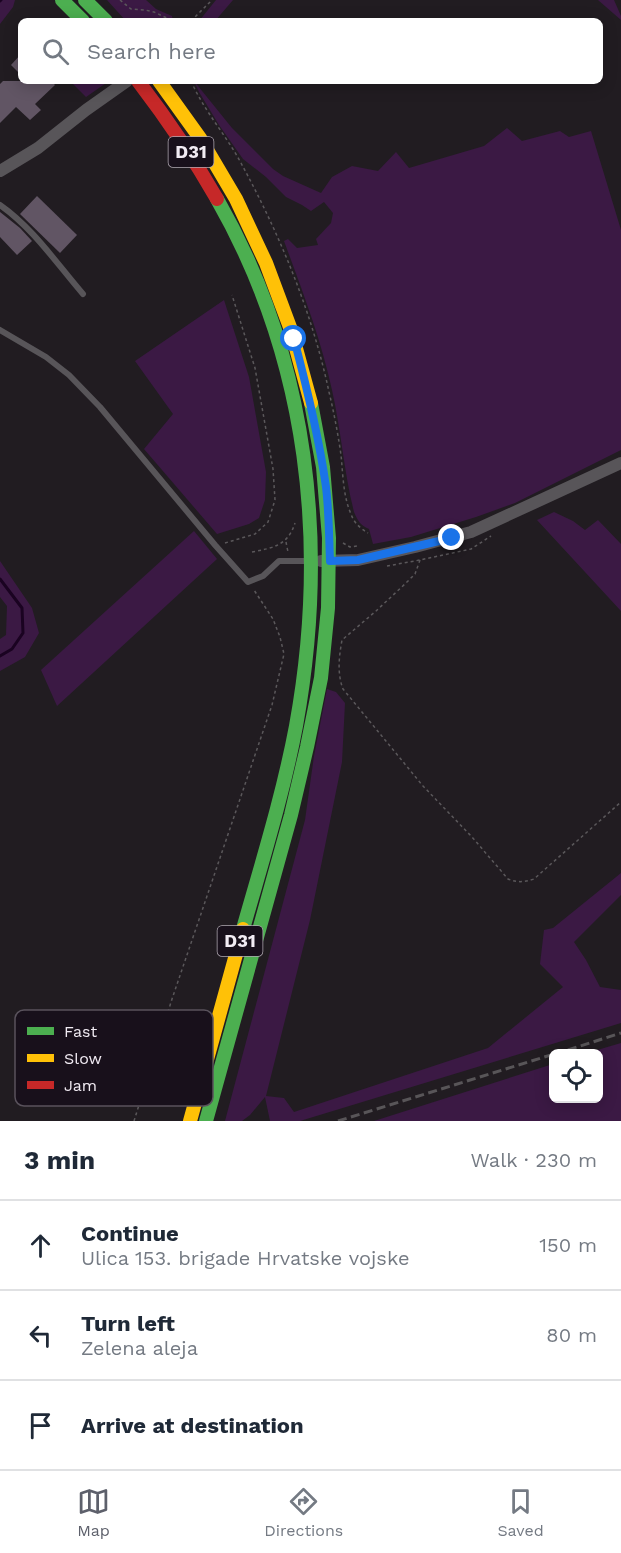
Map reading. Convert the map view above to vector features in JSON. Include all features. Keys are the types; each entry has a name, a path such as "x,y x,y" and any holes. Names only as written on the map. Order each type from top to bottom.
{"main road":[{"path":"62,0 80,18"},
{"path":"85,0 103,18"},
{"name":"D31","path":"140,84 188,148 212,187 235,229 262,294 279,342 291,388 299,423 308,491 309,606 303,680 288,761 213,1038"},
{"name":"D31","path":"161,84 200,137 225,178 249,224 278,290 300,362 318,438 326,489 330,561 325,640 314,714 287,830 213,1096"},
{"name":"D31","path":"190,1121 194,1106"},
{"name":"D31","path":"206,1121 210,1106"}],"street":[{"path":"0,171 38,148 123,84"},
{"path":"310,561 358,560 471,532 621,463"}],"lane":[{"path":"0,205 13,214 28,230 83,294"},
{"path":"0,330 46,357 69,375 100,407 248,582 263,576 279,561 310,561"}],"path":[{"path":"120,0 131,9 154,12 167,18"},
{"path":"194,18 212,0"},
{"path":"215,545 255,534 268,522 275,500 273,469 255,368 232,295"},
{"path":"252,552 286,541 296,521"},
{"path":"286,541 289,561"},
{"path":"420,560 415,574 342,640 339,678 343,689 423,786 508,879 517,882 534,879 621,802"},
{"path":"169,1010 272,705 284,654 273,619 248,582"},
{"path":"134,1121 139,1106"}],"shaded area":[{"path":"0,0 15,0 13,7 0,24"},
{"path":"107,0 146,0 156,9 172,18 123,18"},
{"path":"216,0 233,0 218,18 201,18"},
{"path":"598,0 614,0 621,20"},
{"path":"73,84 105,84 86,97"},
{"path":"195,84 232,128 273,169 321,193 332,177 352,166 378,171 396,152 409,168 484,146 507,128 522,141 560,131 569,137 591,131 621,230 621,450 515,503 411,537 373,544 369,529 363,526 354,512 328,371 311,315 284,241 288,239 297,248 318,245 316,239 331,223 333,213 324,202 311,211 286,197 243,159"},
{"path":"224,300 249,377 266,472 265,500 259,518 249,524 217,534 144,449 173,414 135,361"},
{"path":"554,512 585,530 598,520 621,544 621,611 537,520"},
{"path":"194,531 217,559 57,706 41,670"},
{"path":"0,561 32,608 39,633 25,657 0,671 0,639 6,635 7,606 0,597"},
{"path":"327,689 336,692 345,703 342,762 310,920 266,1096 284,1098 294,1112 488,1048 563,987 540,964 544,930 553,928 621,873 621,895 574,942 600,987 621,990 621,1023 300,1121 270,1121 265,1097 242,1121 225,1121 305,820"},
{"path":"621,1043 621,1121 374,1121 549,1065 549,1103 603,1103 603,1049 601,1049"}],"building":[{"path":"18,57 18,72 11,65"},
{"path":"3,81 18,81 18,84 55,85 35,104 41,110 30,120 16,107 0,123 0,84"},
{"path":"37,196 77,235 60,253 20,214"},
{"path":"0,212 32,241 17,255 0,237"}],"waterway":[{"path":"0,579 22,608 23,633 12,649 0,656"}],"railway":[{"path":"571,1049 621,1033"},
{"path":"338,1121 549,1056"}],"traffic: fast":[{"path":"62,0 80,18"},
{"path":"85,0 103,18"},
{"path":"217,199 248,260 273,324 291,389 303,455 310,522 311,590 306,658 296,726 279,803 243,929"},
{"path":"213,1096 291,815 321,678 328,608 329,538 323,467 311,403"},
{"path":"206,1121 210,1106"}],"traffic: slow":[{"path":"161,84 200,138 236,199 266,263 291,330 311,403"},
{"path":"213,1038 243,929"},
{"path":"190,1121 194,1106"}],"traffic: jam":[{"path":"140,84 179,138 217,199"}],"route":[{"path":"294,339 321,457 326,489 330,561 358,560 452,538"}]}
